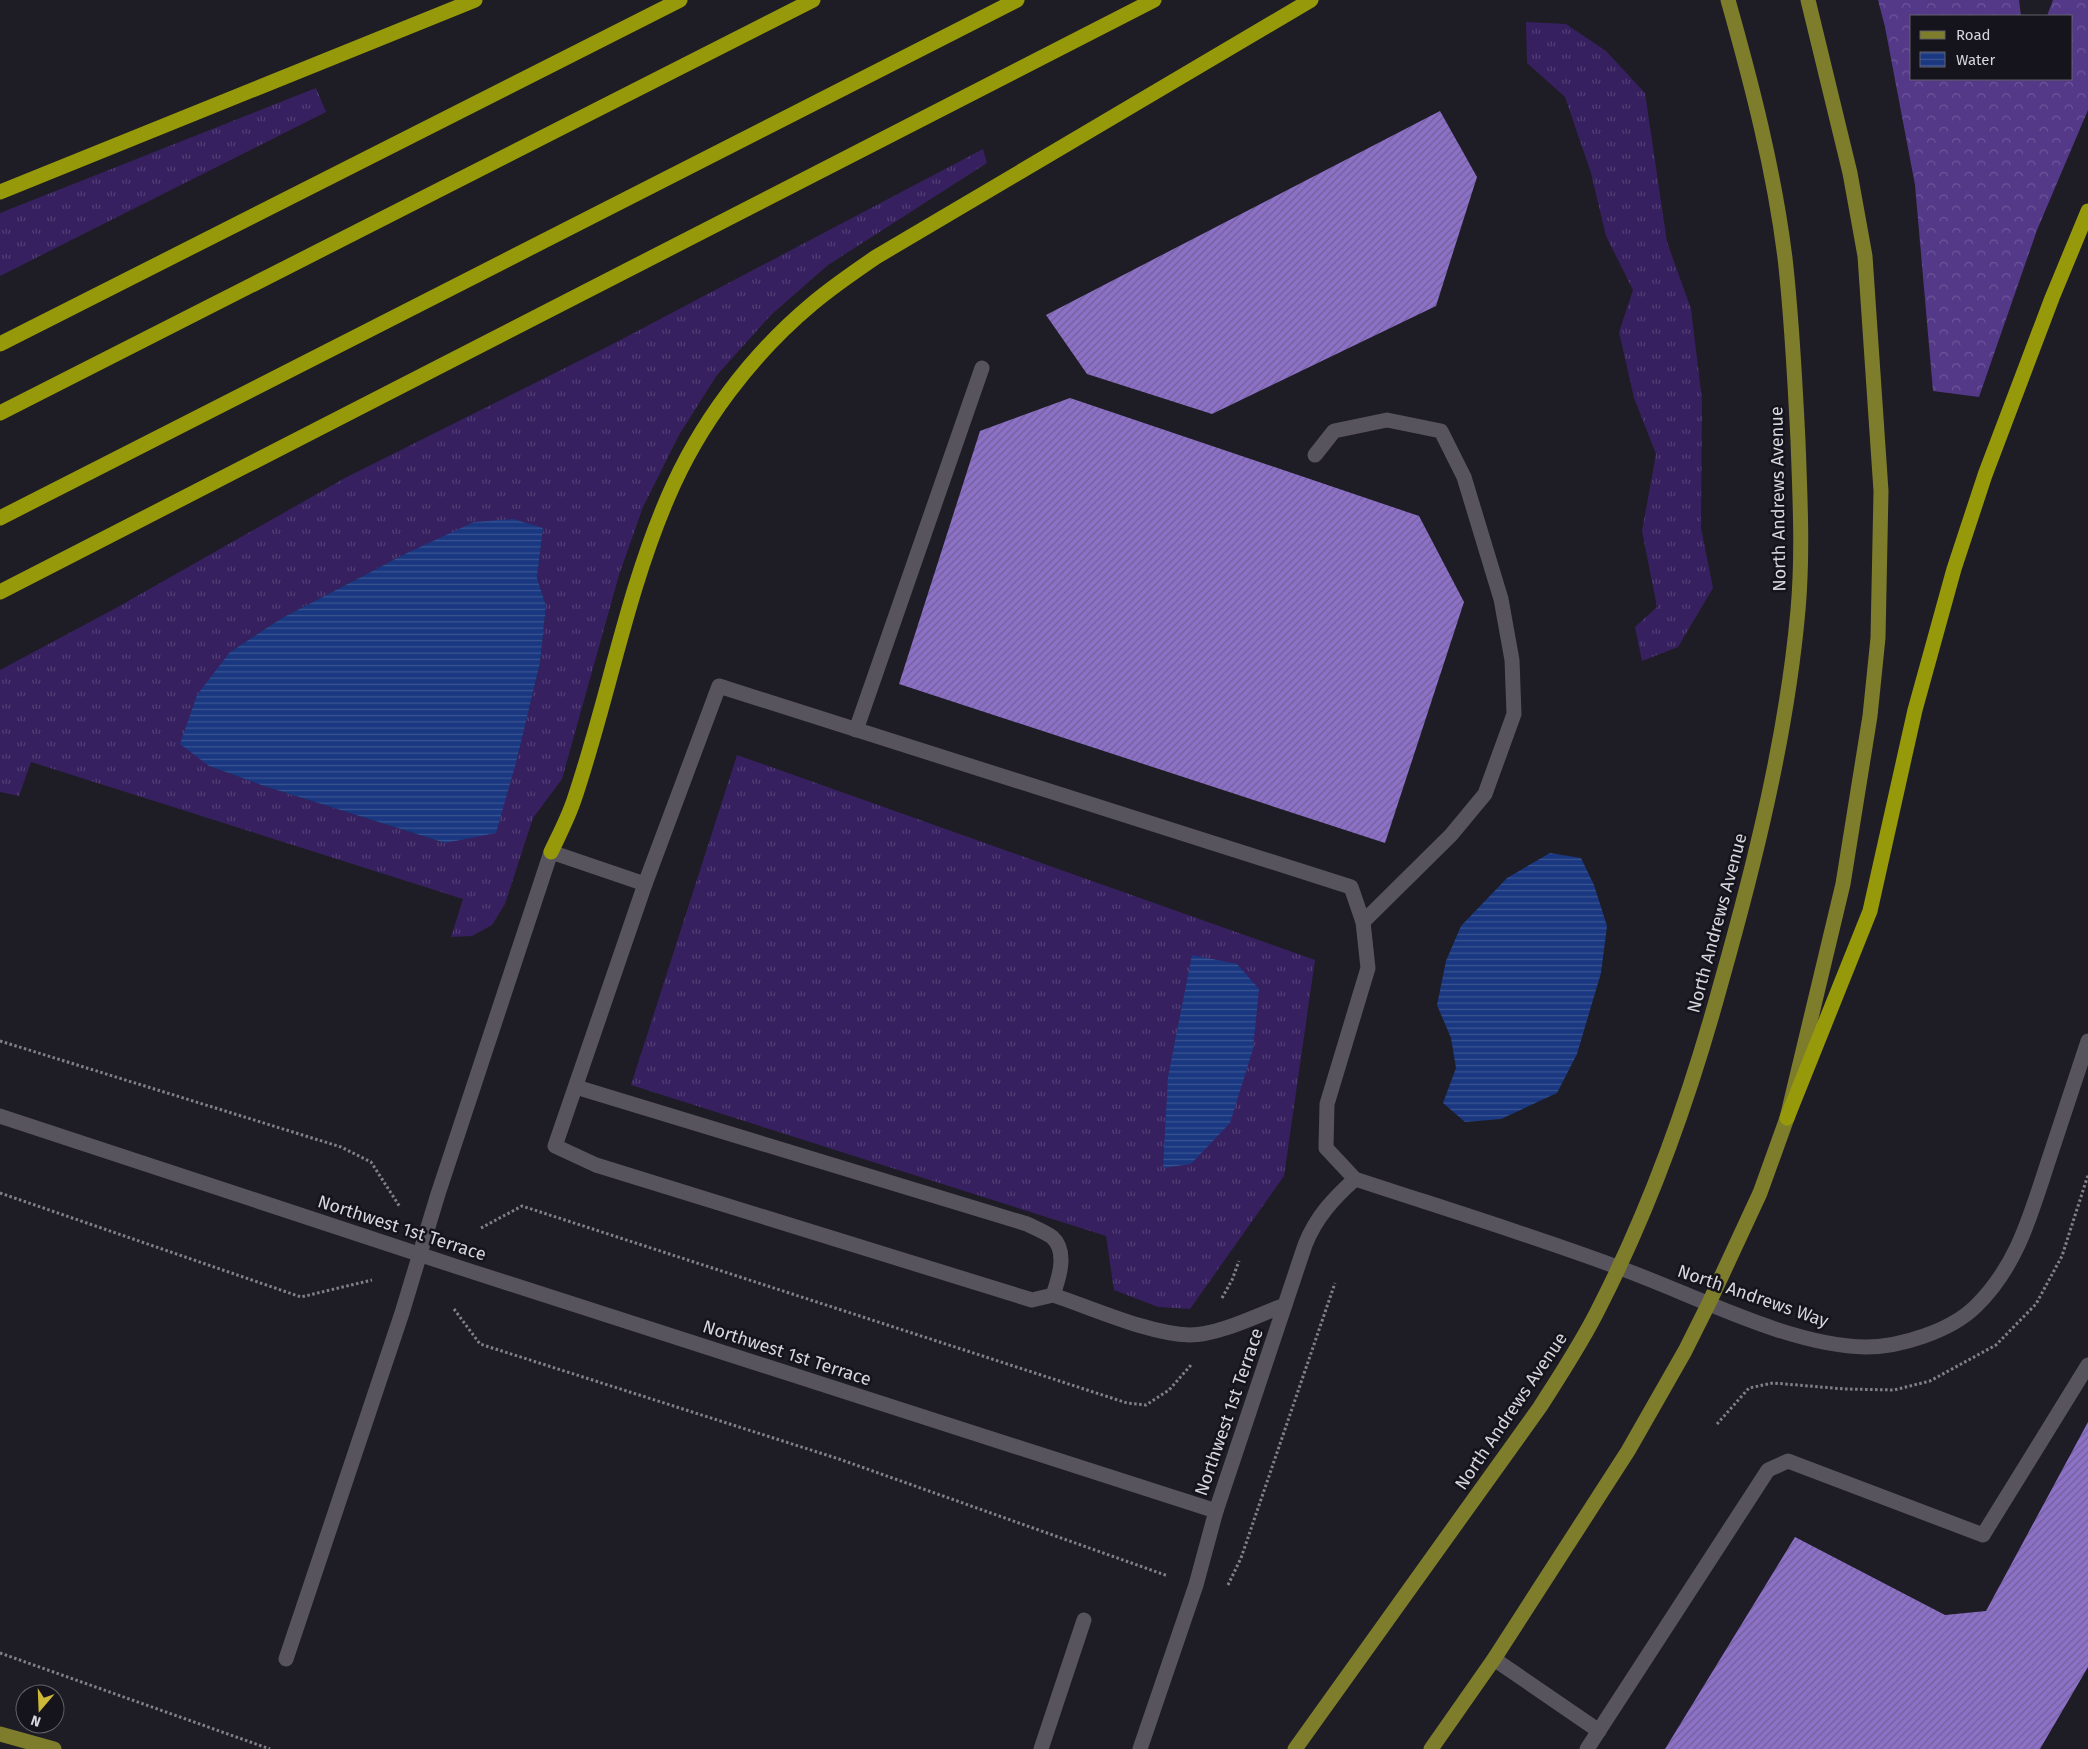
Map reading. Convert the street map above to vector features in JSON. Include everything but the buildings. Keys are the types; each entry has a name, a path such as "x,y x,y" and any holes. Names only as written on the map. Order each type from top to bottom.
{"highway":[{"path":"0,192 475,0"},
{"path":"0,344 680,0"},
{"path":"0,413 813,0"},
{"path":"0,518 1017,0"},
{"path":"0,592 1154,0"},
{"path":"551,852 574,802 642,569 669,496 711,419 735,385 761,355 811,304 876,258 1311,0"},
{"path":"1787,1118 1870,911 1915,710 1954,569 2016,389 2088,211"}],"main road":[{"name":"North Andrews Avenue","path":"1295,1749 1540,1407 1573,1356 1619,1267 1655,1181 1712,1017 1740,916 1765,812 1784,710 1798,610 1800,495 1794,348 1784,256 1772,178 1754,89 1728,0"},
{"path":"1431,1749 1494,1659 1628,1451 1685,1351 1709,1303 1760,1193 1787,1118 1843,884 1870,716 1878,638 1881,491 1878,412 1865,256 1850,173 1808,0"},
{"path":"0,1734 54,1749"}],"street":[{"path":"856,730 982,368"},
{"path":"1315,455 1334,431 1387,420 1441,431 1464,477 1501,598 1512,660 1514,714 1485,794 1451,835 1363,922"},
{"path":"1285,1305 1221,1328 1190,1334 1145,1326 1053,1295 1032,1300 596,1165 555,1146 645,884 719,686 1351,886 1363,922 1368,968 1327,1104 1326,1148 1355,1179"},
{"path":"286,1658 399,1322 551,852 645,884"},
{"name":"North Andrews Way","path":"1355,1179 1619,1267 1709,1303 1805,1336 1834,1344 1866,1347 1895,1344 1924,1336 1974,1308 2009,1266 2025,1231 2088,1041"},
{"path":"576,1087 1027,1224 1053,1238 1061,1253 1059,1277 1053,1295"},
{"name":"Northwest 1st Terrace","path":"0,1116 1216,1511 1311,1230 1330,1202 1355,1179"},
{"path":"1587,1749 1768,1470 1788,1460 1983,1535 2088,1365"},
{"path":"1140,1749 1196,1585 1216,1511"},
{"path":"1041,1749 1084,1620"},
{"path":"1494,1659 1599,1731"}],"path":[{"path":"0,1041 341,1146 371,1162 400,1207"},
{"path":"0,1194 301,1297 372,1280"},
{"path":"482,1228 522,1206 1127,1403 1146,1405 1169,1390 1193,1363"},
{"path":"1217,1304 1232,1280 1239,1261"},
{"path":"1226,1588 1241,1558 1335,1283"},
{"path":"454,1309 480,1344 839,1459 1170,1576"},
{"path":"0,1653 270,1749"}],"green space":[{"path":"1878,0 2019,0 2021,15 1910,15 1910,80 2073,80 2073,15 2047,15 2053,0 2088,0 2088,110 2037,230 1979,397 1933,391 1915,185 1885,27"},
{"path":"1526,22 1566,24 1606,51 1645,93 1667,242 1691,309 1702,400 1701,528 1713,588 1678,647 1642,661 1635,627 1657,607 1642,531 1656,454 1634,398 1619,332 1633,290 1606,236 1591,173 1565,97 1527,63"},
{"path":"316,88 326,112 0,276 0,213"},
{"path":"983,149 987,163 828,265 771,315 717,375 679,435 643,507 619,575 562,779 533,818 505,904 492,925 472,936 451,937 463,899 31,762 19,796 0,792 0,670 116,608 345,478 609,346","holes":["543,528 537,578 546,606 540,663 517,759 445,843 264,786 209,766 230,652 282,618 405,554"]},
{"path":"737,755 1315,960 1284,1176 1190,1309 1158,1307 1114,1290 1106,1236 631,1085"}],"water":[{"path":"513,519 543,528 537,578 546,606 540,663 517,759 496,833 445,843 264,786 209,766 180,744 197,695 230,652 282,618 405,554 474,522"},
{"path":"1550,853 1581,858 1594,885 1607,926 1601,973 1577,1054 1557,1093 1501,1119 1465,1122 1443,1103 1456,1068 1451,1038 1437,1005 1446,961 1461,926 1507,878"},
{"path":"1192,955 1237,964 1259,989 1253,1049 1230,1123 1191,1164 1163,1168 1168,1077"}]}
